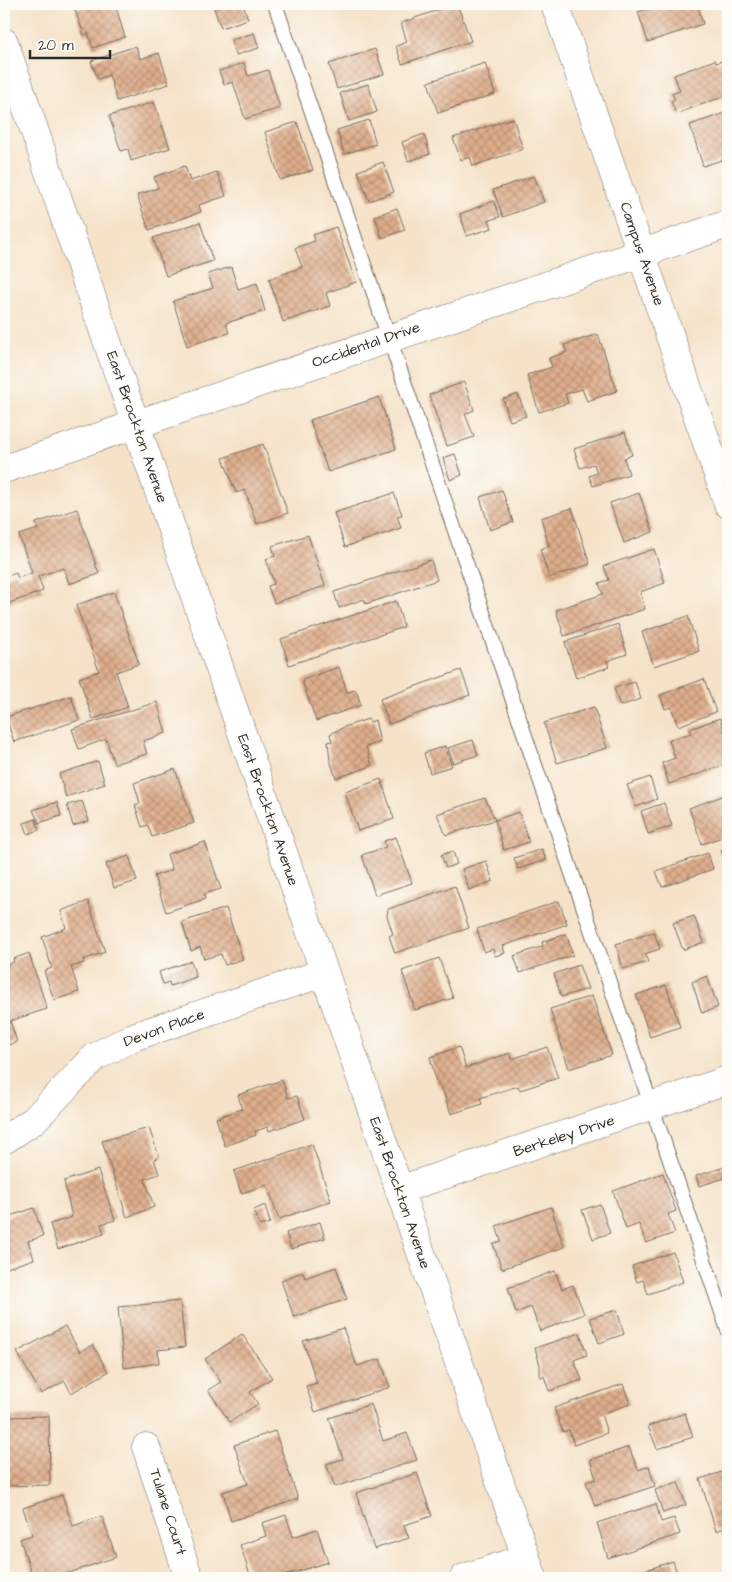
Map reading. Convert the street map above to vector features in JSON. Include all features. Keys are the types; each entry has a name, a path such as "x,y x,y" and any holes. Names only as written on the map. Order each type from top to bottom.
{"street":[{"name":"Campus Avenue","path":"555,4 728,504"},
{"name":"East Brockton Avenue","path":"4,42 530,1568"},
{"name":"Occidental Drive","path":"4,469 389,337 728,224"},
{"name":"Devon Place","path":"4,1140 33,1122 95,1057 133,1037 323,972"},
{"name":"Berkeley Drive","path":"399,1190 728,1080"},
{"name":"Tulane Court","path":"146,1446 190,1578"},
{"path":"464,1578 530,1568"}],"lane":[{"path":"275,4 728,1330"}],"building":[{"path":"93,4 115,4 125,37 93,48 88,33 84,35 75,10"},
{"path":"226,4 243,4 248,19 221,28 214,8"},
{"path":"457,4 471,41 402,64 396,46 407,42 401,23"},
{"path":"664,4 697,4 703,24 648,42 638,12"},
{"path":"254,33 259,48 236,55 231,40"},
{"path":"728,35 728,50 723,36"},
{"path":"136,46 140,59 159,53 169,84 117,101 109,75 98,79 91,61"},
{"path":"375,49 384,74 337,89 329,64"},
{"path":"728,59 728,95 676,114 671,101 675,99 672,94 680,91 674,75 715,60 716,63"},
{"path":"244,63 248,76 268,70 280,108 245,119 233,82 224,85 219,71"},
{"path":"485,63 495,94 438,113 428,82"},
{"path":"368,84 377,112 349,121 340,93"},
{"path":"154,102 170,148 131,161 128,149 121,151 109,116"},
{"path":"728,112 728,158 703,166 690,125"},
{"path":"513,118 523,149 473,166 470,157 461,160 453,138"},
{"path":"369,120 376,144 344,154 337,130"},
{"path":"297,122 313,170 280,180 265,132"},
{"path":"424,134 430,154 408,161 402,142"},
{"path":"383,162 394,192 369,201 358,171"},
{"path":"185,166 190,181 217,172 226,196 199,205 201,212 149,230 137,195 158,188 154,177"},
{"path":"534,176 544,202 503,217 493,190"},
{"path":"494,201 500,217 489,220 492,228 467,236 460,214"},
{"path":"397,208 405,230 382,238 375,216"},
{"path":"200,222 213,261 166,276 153,238"},
{"path":"336,227 356,282 326,293 330,306 283,322 269,279 302,267 295,248 315,241 313,235"},
{"path":"231,267 238,289 257,283 265,311 226,323 229,333 187,346 173,301 213,288 208,274"},
{"path":"598,334 617,391 587,401 582,389 565,394 568,403 539,412 527,375 552,367 549,358 567,352 564,345"},
{"path":"464,382 474,410 465,414 474,437 447,446 429,395"},
{"path":"518,394 526,416 510,421 503,399"},
{"path":"379,397 396,449 328,472 310,420"},
{"path":"625,432 632,455 624,458 629,474 593,486 589,476 597,473 594,464 580,468 574,449"},
{"path":"263,444 288,513 257,524 245,490 236,493 223,458"},
{"path":"455,454 462,475 450,480 443,458"},
{"path":"502,490 513,522 490,530 480,497"},
{"path":"394,493 402,515 397,516 401,528 345,547 334,513"},
{"path":"639,493 653,532 624,543 610,503"},
{"path":"572,508 590,564 549,578 540,549 549,546 541,518"},
{"path":"77,509 99,574 69,584 64,568 38,576 43,591 4,605 4,577 16,573 18,578 32,573 19,535 38,529 36,523"},
{"path":"308,535 325,586 274,603 268,586 274,584 266,559 275,556 272,546"},
{"path":"654,549 665,583 640,592 645,609 564,636 556,610 603,594 599,583 609,580 604,566"},
{"path":"431,560 437,580 366,604 364,599 339,608 334,592"},
{"path":"114,592 139,664 116,672 128,707 93,719 79,678 99,671 76,605"},
{"path":"396,601 404,627 289,665 281,639"},
{"path":"688,616 699,651 654,666 642,632"},
{"path":"618,624 627,654 607,661 609,667 576,678 565,642"},
{"path":"339,667 347,692 356,690 361,705 316,721 302,680"},
{"path":"461,670 470,695 389,724 380,699"},
{"path":"704,679 716,712 678,726 671,707 665,709 660,695"},
{"path":"635,682 641,699 620,706 614,688"},
{"path":"71,696 79,720 14,742 6,717"},
{"path":"157,702 166,733 143,741 147,754 114,764 106,739 79,749 72,729"},
{"path":"594,707 607,748 557,763 544,723"},
{"path":"720,718 728,742 728,764 669,784 662,763 675,758 669,740 691,733 690,729"},
{"path":"368,719 370,722 375,720 380,742 366,747 372,766 336,778 330,760 328,742 332,741 330,734"},
{"path":"473,740 478,755 453,763 448,748"},
{"path":"445,746 452,766 430,773 424,753"},
{"path":"98,761 105,784 66,797 59,774"},
{"path":"175,769 194,823 152,837 148,825 142,827 135,805 140,803 134,783"},
{"path":"650,777 657,799 636,807 627,785"},
{"path":"381,779 394,819 358,831 345,792"},
{"path":"728,794 728,835 702,844 689,808"},
{"path":"485,798 495,820 446,835 437,814"},
{"path":"82,801 89,821 73,826 67,805"},
{"path":"57,802 61,816 39,823 33,810"},
{"path":"664,803 672,826 648,834 641,811"},
{"path":"519,812 529,842 504,850 495,820"},
{"path":"36,819 39,830 28,834 24,823"},
{"path":"396,837 412,883 375,895 362,855 386,847 384,841"},
{"path":"205,842 221,889 204,894 205,899 166,912 154,876 172,870 167,854"},
{"path":"728,848 728,868 721,851"},
{"path":"542,849 546,860 518,869 514,858"},
{"path":"453,851 457,864 446,868 441,855"},
{"path":"708,853 713,869 662,887 656,871"},
{"path":"129,856 137,881 114,888 106,864"},
{"path":"486,861 493,881 469,890 462,869"},
{"path":"728,868 728,881 724,869"},
{"path":"455,886 469,928 395,953 389,936 393,934 387,916 388,909"},
{"path":"88,901 105,952 83,960 84,963 71,967 79,992 54,1000 44,971 52,968 42,937 66,928 61,911"},
{"path":"559,901 567,924 503,946 505,953 495,956 493,949 484,952 477,929"},
{"path":"226,908 243,959 225,965 221,954 204,959 200,947 191,951 182,922"},
{"path":"694,916 704,942 683,950 673,923"},
{"path":"654,932 660,949 645,954 648,962 623,969 616,944"},
{"path":"566,934 573,955 520,973 514,956 543,946 542,942"},
{"path":"29,953 47,1009 10,1021 17,1042 4,1046 4,966 14,962 13,959"},
{"path":"439,958 453,998 415,1010 402,971"},
{"path":"191,961 196,977 170,986 169,982 163,984 159,972"},
{"path":"579,965 588,989 561,997 554,974"},
{"path":"707,976 718,1007 702,1013 692,982"},
{"path":"666,985 680,1027 650,1037 636,995"},
{"path":"592,996 612,1055 569,1069 550,1009"},
{"path":"459,1047 466,1068 510,1053 512,1059 547,1047 558,1078 520,1090 518,1086 480,1098 482,1104 451,1114 443,1091 436,1082 430,1057"},
{"path":"282,1080 288,1098 297,1096 305,1119 269,1131 268,1127 255,1131 256,1135 225,1146 216,1118 242,1109 238,1095"},
{"path":"149,1128 159,1157 154,1159 159,1174 145,1179 154,1207 127,1217 102,1141"},
{"path":"312,1144 331,1201 279,1219 267,1185 241,1193 234,1171"},
{"path":"728,1166 728,1177 699,1186 696,1176"},
{"path":"98,1170 115,1220 101,1224 104,1234 58,1249 50,1224 72,1217 64,1181"},
{"path":"663,1173 676,1211 668,1214 675,1233 646,1243 639,1224 626,1229 613,1191"},
{"path":"600,1204 610,1233 593,1239 582,1210"},
{"path":"265,1205 270,1223 260,1226 254,1210"},
{"path":"551,1207 564,1247 502,1269 493,1244 501,1241 496,1226"},
{"path":"34,1208 43,1236 28,1241 34,1259 4,1269 4,1218"},
{"path":"320,1222 325,1238 291,1249 286,1233"},
{"path":"673,1252 683,1282 648,1294 643,1280 637,1282 632,1266"},
{"path":"336,1267 347,1299 294,1317 281,1280 303,1272 305,1278"},
{"path":"555,1271 562,1289 573,1285 584,1314 540,1331 531,1307 516,1313 508,1288"},
{"path":"180,1301 185,1347 158,1350 159,1363 124,1368 118,1307"},
{"path":"617,1310 624,1334 599,1343 590,1318"},
{"path":"65,1326 80,1352 93,1345 108,1372 71,1393 65,1381 41,1394 17,1352"},
{"path":"343,1328 357,1366 380,1359 390,1387 315,1412 306,1386 317,1383 303,1341"},
{"path":"580,1333 587,1355 574,1360 582,1380 549,1391 544,1376 540,1377 540,1365 535,1348"},
{"path":"242,1334 272,1378 250,1392 258,1404 230,1422 208,1390 221,1382 205,1359"},
{"path":"623,1384 630,1404 601,1414 607,1433 574,1445 569,1430 563,1432 554,1408"},
{"path":"371,1404 383,1441 407,1433 417,1460 335,1487 326,1464 343,1459 329,1418"},
{"path":"685,1413 693,1437 657,1449 648,1426"},
{"path":"49,1416 50,1485 4,1486 4,1417"},
{"path":"275,1431 298,1499 231,1521 223,1492 248,1484 234,1445"},
{"path":"629,1447 638,1470 649,1466 655,1486 595,1506 586,1482 596,1479 590,1460"},
{"path":"728,1470 728,1527 716,1531 700,1479"},
{"path":"417,1473 432,1516 404,1525 409,1538 374,1549 356,1493"},
{"path":"678,1482 686,1505 663,1513 655,1490"},
{"path":"62,1495 73,1526 102,1516 116,1557 54,1578 33,1578 20,1539 32,1535 23,1508"},
{"path":"656,1504 661,1522 674,1518 680,1534 608,1558 597,1523"},
{"path":"286,1515 293,1537 317,1529 328,1562 277,1578 251,1578 240,1545 266,1536 262,1523"},
{"path":"673,1561 678,1577 688,1573 689,1578 623,1578"}]}
